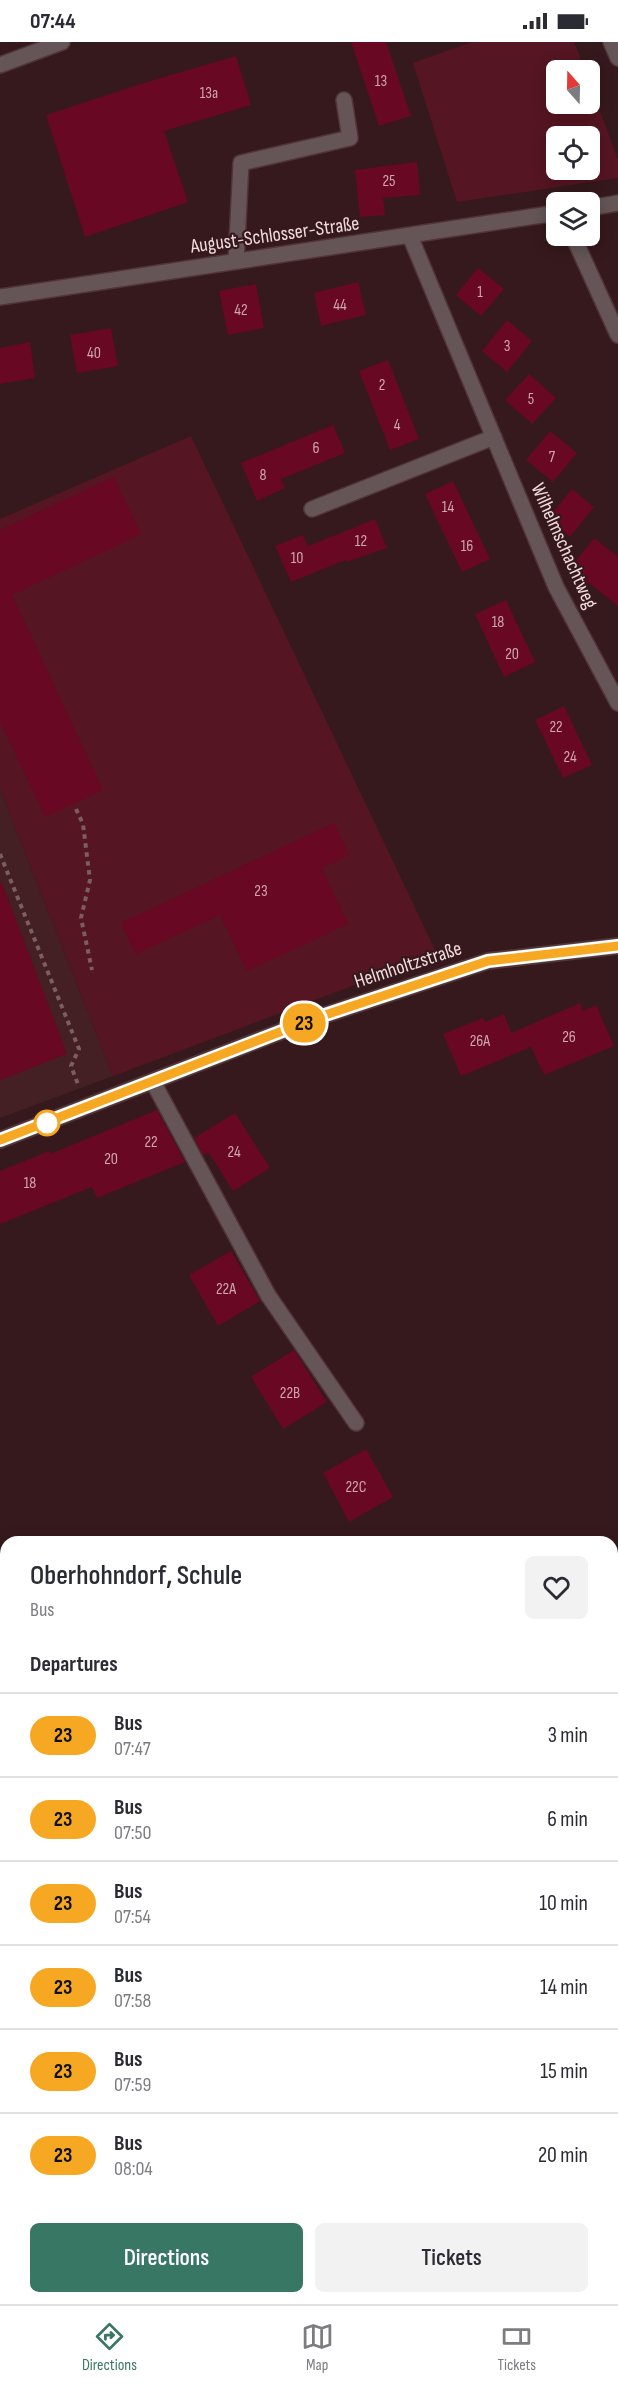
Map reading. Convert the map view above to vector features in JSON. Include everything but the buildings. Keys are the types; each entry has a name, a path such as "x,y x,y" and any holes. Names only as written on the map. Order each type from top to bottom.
{"street":[{"path":"0,65 62,42"},
{"path":"611,42 618,58"},
{"path":"236,261 241,163 350,138 344,100"},
{"path":"600,206 618,203"},
{"name":"August-Schlosser-Straße","path":"0,297 546,215"},
{"name":"Wilhelmschachtweg","path":"410,236 556,587 618,703"},
{"path":"578,246 618,335"},
{"path":"312,509 494,437"},
{"name":"Helmholtzstraße","path":"0,1140 316,1018 488,961 618,946"},
{"path":"153,1082 268,1295 356,1423"}],"path":[{"path":"76,809 84,824 90,880 81,918 92,969"},
{"path":"0,854 79,1049 71,1066 87,1108"}],"shaded area":[{"path":"472,42 574,42 581,60 546,60 546,114 600,114 600,111 618,160 618,178 457,202 413,63"},
{"path":"191,436 437,954 113,1076 0,789 0,519"},
{"path":"0,789 113,1076 0,1118"}],"bus line":[{"name":"23","path":"0,1140 316,1018 488,961 618,946"}]}
